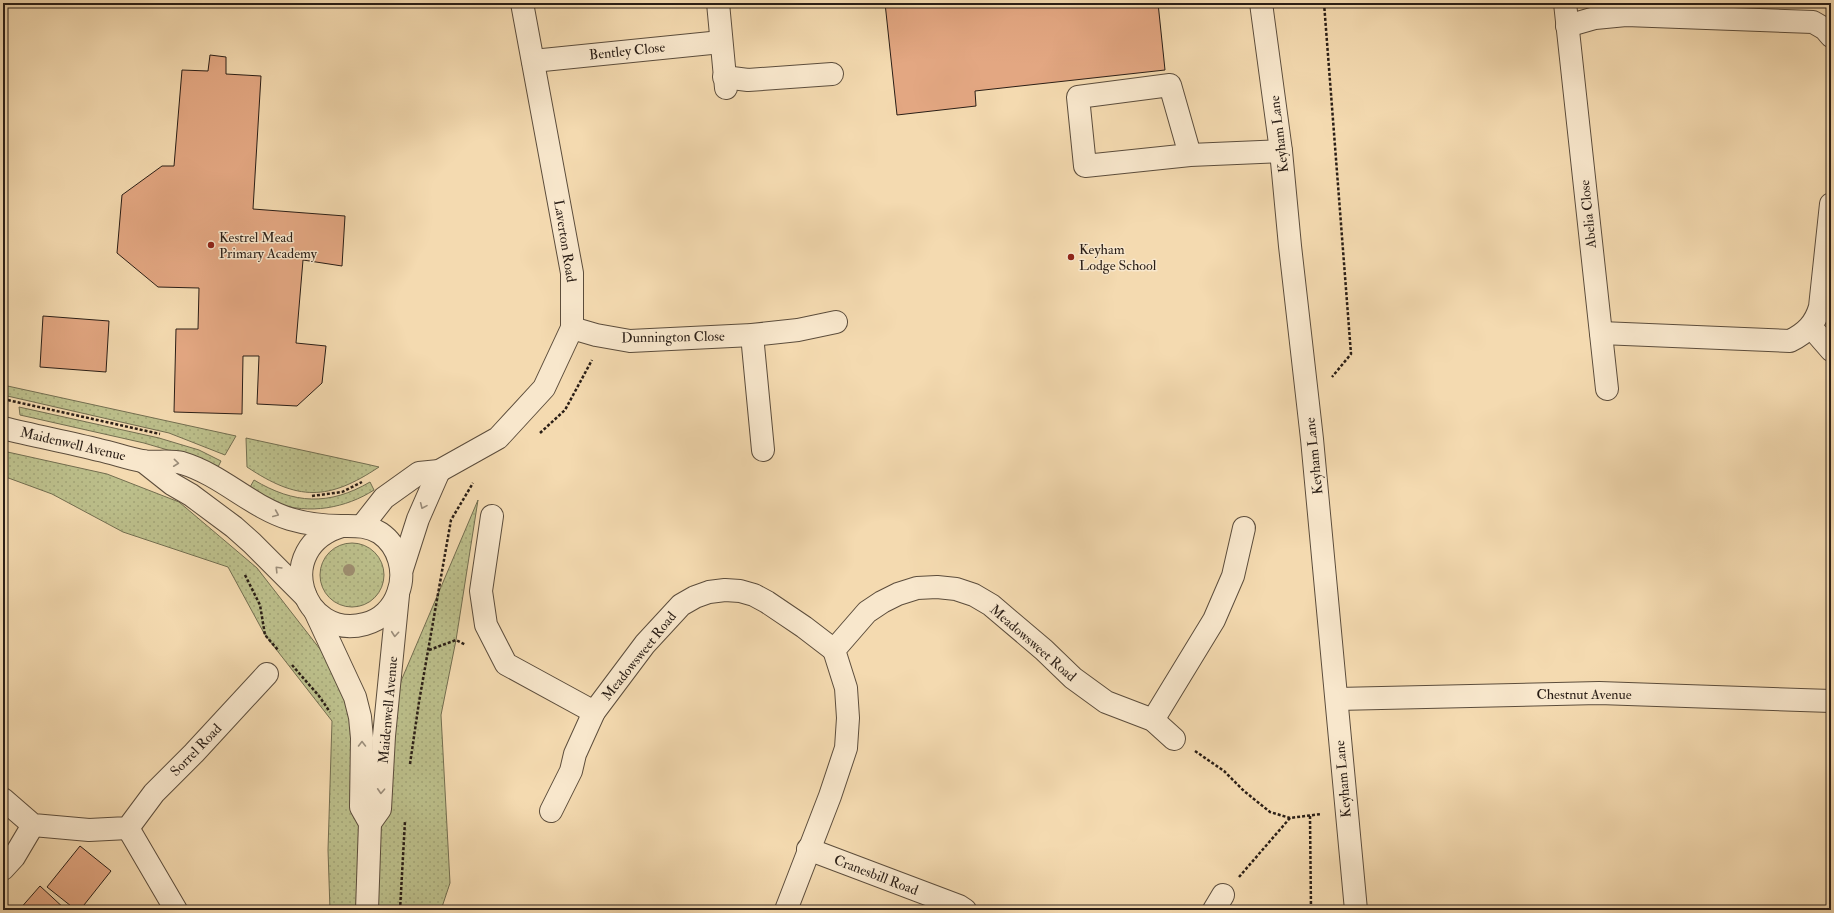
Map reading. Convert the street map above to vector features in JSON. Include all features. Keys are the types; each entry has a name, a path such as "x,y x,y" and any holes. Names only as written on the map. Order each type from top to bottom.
{"street":[{"name":"Laverton Road","path":"352,526 387,496 419,473 439,471 498,438 544,388 572,328 572,273 522,3"},
{"path":"718,3 725,82 832,74"},
{"name":"Keyham Lane","path":"1261,3 1281,151 1290,246 1313,447 1356,910"},
{"name":"Abelia Close","path":"1565,3 1607,389"},
{"path":"1567,26 1595,18 1626,15 1813,22 1825,29 1831,36"},
{"name":"Bentley Close","path":"533,60 721,42"},
{"path":"1190,155 1170,85 1078,97 1085,166 1190,155 1281,151"},
{"path":"1601,333 1790,341 1802,335 1811,327 1817,317 1820,307 1831,214"},
{"name":"Dunnington Close","path":"572,328 596,335 630,341 752,335 798,330 836,322"},
{"path":"1811,327 1831,350"},
{"path":"752,335 763,450"},
{"name":"Maidenwell Avenue","path":"3,428 143,461 180,463 207,473 265,508 282,516 305,523 352,526 381,534 389,541 399,559 402,569 401,587 394,603 382,616 361,625 345,626 324,618 252,542 210,508 172,484 143,461"},
{"path":"402,569 418,520 439,471"},
{"name":"Meadowsweet Road","path":"492,516 481,591 486,625 506,664 594,712"},
{"name":"Maidenwell Avenue","path":"352,526 323,534 315,540 304,557 301,577 310,604 356,704 362,734 361,807 370,823 367,910"},
{"path":"1153,720 1214,620 1233,576 1244,528"},
{"name":"Meadowsweet Road","path":"551,811 571,771 575,754 594,712 645,644 681,605 695,597 709,592 725,590 740,591 754,596 804,627 834,650 867,612 882,602 898,594 917,588 937,587 956,589 974,595 991,605 1044,650 1073,678 1106,702 1153,720 1174,739"},
{"name":"Maidenwell Avenue","path":"370,823 380,809 384,736 398,595"},
{"path":"786,910 808,849 830,796 846,748 848,718 846,688 834,650"},
{"name":"Sorrel Road","path":"128,828 154,792 194,753 267,674"},
{"name":"Chestnut Avenue","path":"1337,699 1599,693 1831,700"},
{"path":"3,799 33,825 89,830 128,828 176,910"},
{"path":"3,869 14,857 33,825"},
{"name":"Cranesbill Road","path":"808,849 959,906 965,910"}],"path":[{"path":"1324,3 1350,354 1331,378"},
{"path":"536,436 564,410 594,355 596,335"},
{"path":"3,399 166,436"},
{"path":"308,496 321,496 342,492 373,476 387,496"},
{"path":"410,770 419,702 451,520 475,481"},
{"path":"418,520 450,528"},
{"path":"241,571 246,576 260,605 265,635 283,654"},
{"path":"290,663 319,696 332,716"},
{"path":"1174,739 1203,756 1224,771 1244,791 1270,812 1290,818 1346,812"},
{"path":"400,910 405,816"},
{"path":"1310,816 1312,910"},
{"path":"1219,902 1290,818"}],"green space":[{"path":"3,385 236,436 225,455 169,433 3,395"},
{"path":"19,407 159,438 199,450 221,461 217,469 178,453 144,443 20,415"},
{"path":"246,438 379,467 344,486 328,491 298,491 282,486 265,478 247,467"},
{"path":"3,451 107,474 179,502 257,568 323,653 355,712 367,761 478,500 456,640 441,715 450,883 441,910 330,910 328,850 332,721 265,635 228,567 123,532 52,494 3,476"},
{"path":"254,480 283,494 297,498 312,499 340,495 355,490 370,482 374,490 352,501 339,505 327,508 301,509 276,503 249,489"},
{"path":"352,543 364,546 375,552 381,563 384,575 381,587 375,598 364,604 352,607 340,604 329,598 323,587 320,575 323,563 329,552 340,546"}],"building":[{"path":"885,3 1158,3 1165,70 975,91 976,106 897,115"},
{"path":"210,55 226,57 226,74 261,76 253,209 345,216 342,266 303,260 296,343 326,346 322,383 297,406 257,404 259,356 243,356 242,414 174,412 176,329 198,329 199,288 158,287 117,253 122,195 162,166 174,166 182,70 208,71"},
{"path":"43,316 109,321 106,372 40,367"},
{"path":"80,846 111,871 80,910 76,910 47,887"},
{"path":"40,886 66,910 19,910"}],"place":[{"name":"Kestrel Mead Primary Academy","path":"211,245"},
{"name":"Keyham Lodge School","path":"1071,257"}]}
